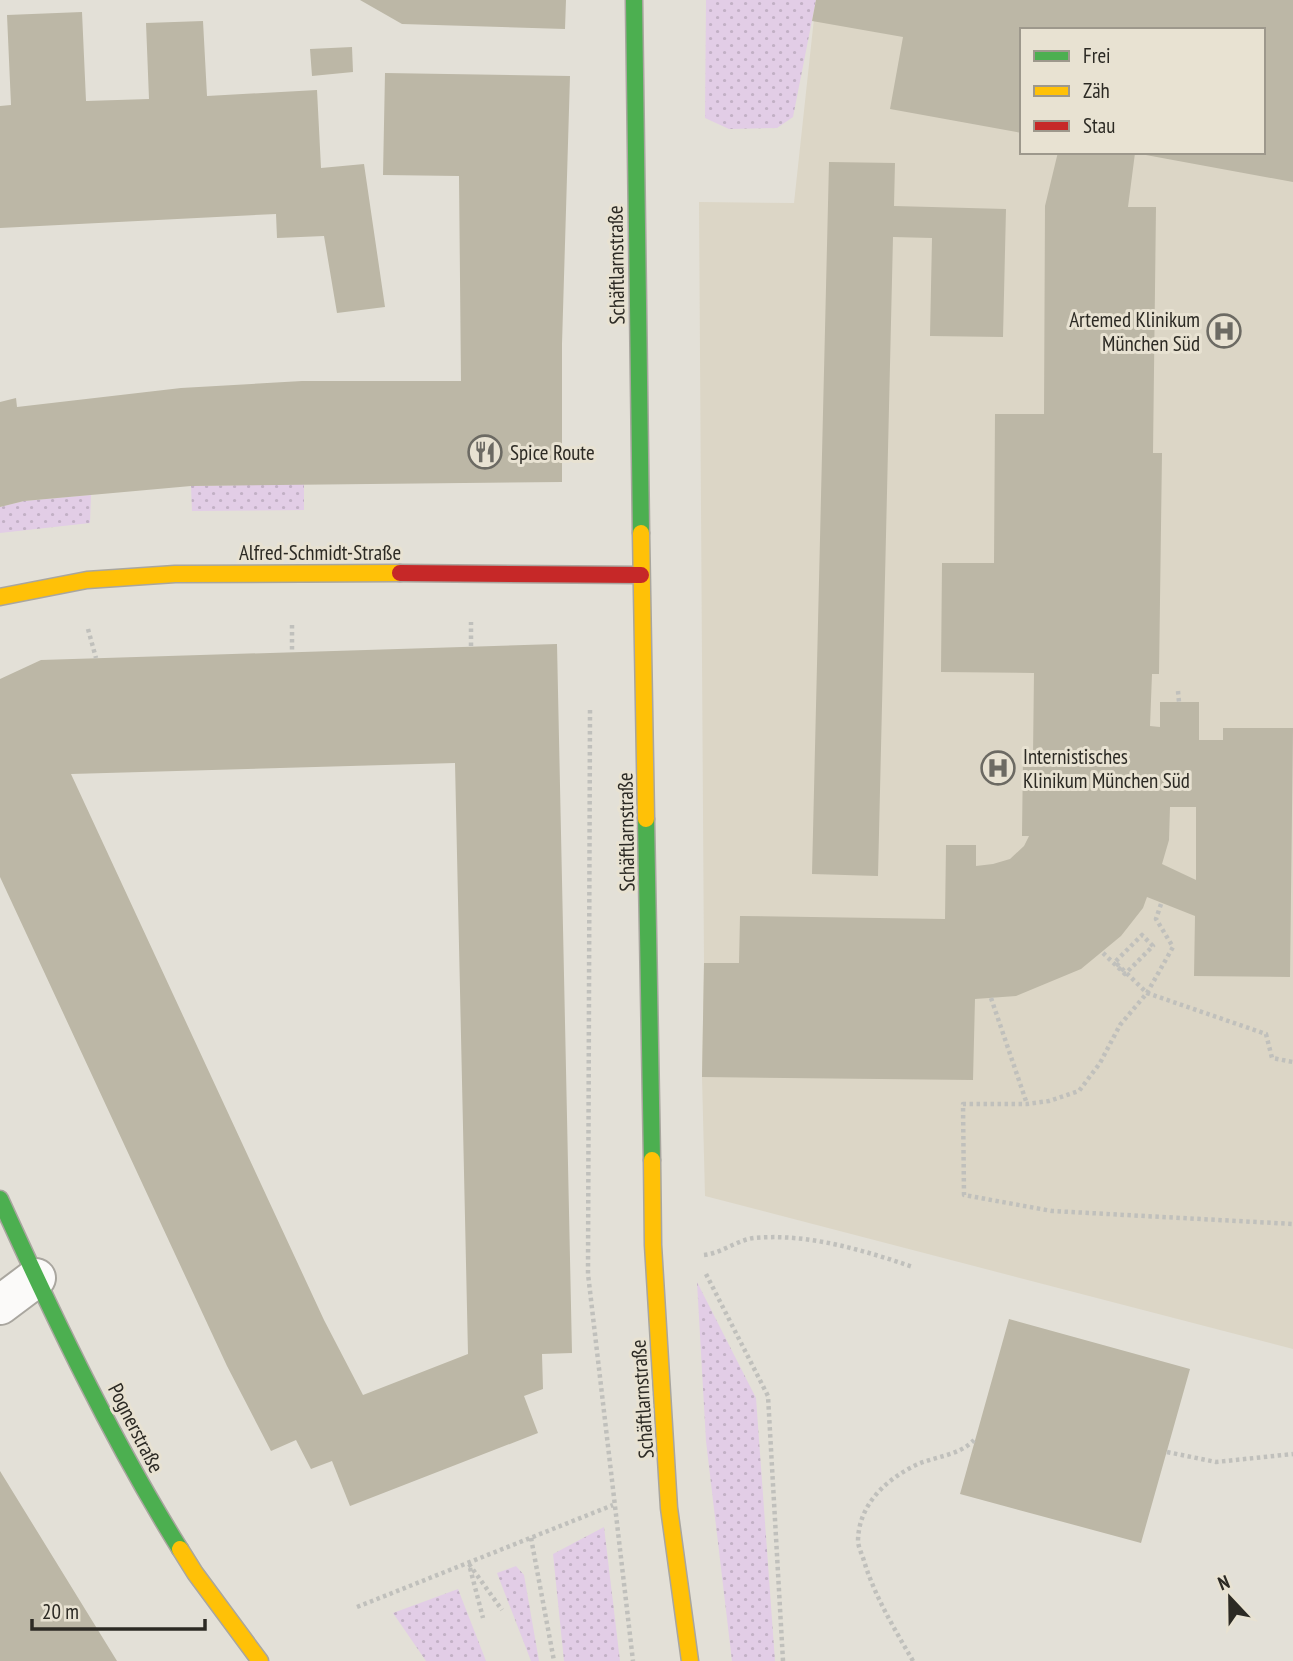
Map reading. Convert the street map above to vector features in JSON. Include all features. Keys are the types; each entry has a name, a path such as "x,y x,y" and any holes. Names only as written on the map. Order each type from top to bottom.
{"street":[{"name":"Schäftlarnstraße","path":"634,0 641,575 654,1262 669,1508 690,1661"},
{"name":"Alfred-Schmidt-Straße","path":"0,597 87,580 209,572 641,575"},
{"name":"Pognerstraße","path":"0,1199 36,1278 138,1480 195,1573 260,1661"},
{"path":"0,1305 36,1278"}],"path":[{"path":"1178,691 1179,702"},
{"path":"590,698 588,1274 633,1661"},
{"path":"1161,904 1156,919 1173,947 1147,993 1120,1025 1100,1063 1079,1091 1049,1101 1027,1104 963,1104 964,1195 1052,1211 1293,1224"},
{"path":"1103,953 1125,974 1134,965 1153,946 1142,935 1115,962 1122,969 1130,976 1147,993 1266,1034 1272,1058 1293,1062"},
{"path":"991,998 1027,1104"},
{"path":"717,1254 750,1238 779,1237 836,1245 913,1267"},
{"path":"654,1262 698,1256 768,1396 783,1661"},
{"path":"913,1661 872,1586 858,1542 863,1512 880,1488 911,1467 938,1456 965,1451 974,1440"},
{"path":"1167,1452 1216,1462 1293,1454"},
{"path":"357,1607 614,1505"},
{"path":"531,1538 554,1661"},
{"path":"469,1564 502,1611"},
{"path":"469,1564 483,1618"}],"shaded area":[{"path":"706,0 816,0 793,117 777,128 729,129 705,118"},
{"name":"Internistisches Klinikum München Süd","path":"816,0 1293,0 1293,1349 705,1196 702,1077 704,963 699,202 794,203"},
{"path":"304,484 304,510 192,511 191,486"},
{"path":"91,495 90,523 0,533 0,507 24,501"},
{"path":"697,1282 756,1398 775,1661 732,1661 706,1441"},
{"path":"604,1527 620,1661 564,1661 553,1554"},
{"path":"516,1566 524,1575 539,1661 531,1661 497,1573"},
{"path":"458,1589 486,1661 426,1661 393,1613"}],"building":[{"path":"360,0 566,0 565,29 402,24"},
{"path":"816,0 1293,0 1293,182 1140,154 1265,154 1265,28 1020,28 1020,133 890,109 903,37 812,21"},
{"path":"82,12 86,101 149,99 146,23 203,21 207,96 317,90 321,168 364,164 385,307 337,313 324,236 277,238 276,214 0,228 0,106 11,105 7,15"},
{"path":"352,47 353,72 312,76 310,49"},
{"path":"385,73 570,76 562,344 562,482 191,486 24,501 0,507 0,402 16,398 17,407 181,388 302,381 461,381 459,176 383,175"},
{"path":"1058,154 1135,154 1128,207 1156,207 1153,453 1162,453 1159,674 1152,674 1150,726 1160,727 1160,702 1199,702 1199,740 1223,740 1223,728 1293,728 1290,977 1194,976 1195,916 1147,897 1143,908 1121,936 1081,969 1016,996 975,999 973,1080 702,1077 704,963 739,963 740,916 945,919 946,845 976,845 976,866 1010,859 1024,846 1029,836 1022,836 1023,755 1033,755 1034,673 941,672 942,563 994,563 995,414 1044,414 1045,206","holes":["1170,807 1196,807 1196,880 1162,864 1169,840"]},
{"path":"829,162 895,163 894,206 1006,209 1003,337 930,336 932,238 893,237 878,876 812,874"},
{"path":"557,644 572,1353 542,1354 543,1389 524,1396 538,1433 350,1506 332,1461 311,1469 296,1440 271,1451 227,1366 0,877 0,679 41,660","holes":["455,763 468,1354 363,1395 324,1320 71,774"]},
{"path":"1009,1319 1190,1369 1141,1543 960,1494"},
{"path":"0,1471 117,1661 0,1661"}],"traffic: fast":[{"path":"634,0 641,533"},
{"path":"646,819 652,1160"},
{"path":"0,1199 84,1377 130,1464 180,1549"}],"traffic: slow":[{"path":"641,533 646,819"},
{"path":"0,597 87,580 175,574 400,573"},
{"path":"652,1160 653,1245 669,1508 690,1661"},
{"path":"180,1549 260,1661"}],"traffic: jam":[{"path":"400,573 641,575"}],"place":[{"name":"Artemed Klinikum München Süd","path":"1224,331"},
{"name":"Spice Route","path":"485,452"},
{"name":"Internistisches Klinikum München Süd","path":"998,768"}]}
